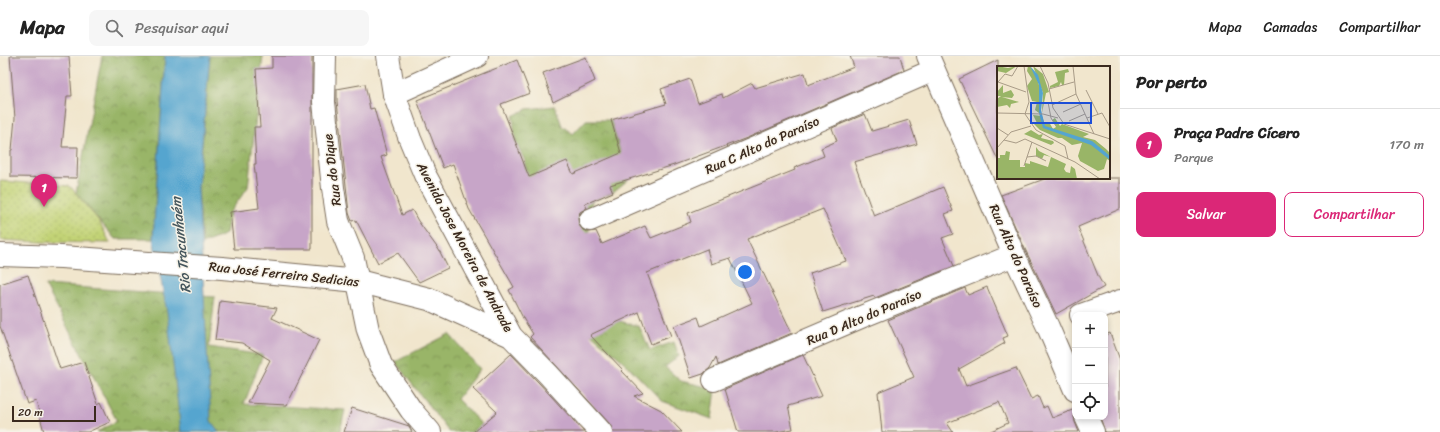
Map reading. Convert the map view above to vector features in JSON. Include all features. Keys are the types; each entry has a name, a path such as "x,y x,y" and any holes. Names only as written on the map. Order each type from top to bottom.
{"street":[{"name":"Rua do Dique","path":"325,56 324,102 338,220 353,258 368,330 381,365 411,410 430,432"},
{"name":"Avenida Jose Moreira de Andrade","path":"388,56 394,94 425,175 511,336 601,432"},
{"path":"394,94 477,56"},
{"name":"Rua C Alto do Paraíso","path":"590,220 931,63"},
{"name":"Rua Alto do Paraíso","path":"931,63 1014,255 1048,327 1072,384"},
{"name":"Rua José Ferreira Sedicias","path":"0,255 61,257 222,268 358,281 430,299 511,336"},
{"name":"Rua D Alto do Paraíso","path":"714,380 861,317 1014,255"},
{"path":"1089,312 1120,301"},
{"path":"1048,327 1072,318"},
{"path":"1087,420 1093,432"}],"green space":[{"path":"102,56 165,56 153,239 115,239 76,193"},
{"path":"210,56 263,56 248,187 230,212 226,234 202,244 198,188"},
{"path":"555,106 562,126 573,134 586,120 611,120 629,179 613,192 592,201 589,213 589,241 524,181 525,161 515,141 513,116 527,109"},
{"path":"0,181 70,186 99,221 110,243 0,240"},
{"path":"45,285 215,297 209,347 263,355 244,404 345,410 340,432 97,432 117,421"},
{"path":"615,320 639,326 650,350 674,342 679,356 665,367 681,381 716,389 712,419 662,401 625,363 590,333"},
{"path":"449,334 480,369 457,399 489,432 449,432 395,362"}],"water":[{"name":"Rio Tracunhaém","path":"165,56 210,56 198,188 211,421 219,432 181,432 167,312 153,239"}],"building":[{"path":"10,56 69,56 72,96 67,96 62,147 78,147 77,178 11,177 11,150 15,118"},
{"path":"272,56 312,56 312,249 234,249 230,212 259,208 254,164 256,164 254,127 260,127 256,69 272,68"},
{"path":"850,56 900,56 904,70 747,138 674,165 610,185 613,192 585,204 587,208 580,212 578,218 579,225 583,230 588,232 596,231 602,244 645,226 651,238 691,222 688,213 795,170 794,168 824,156 821,148 837,141 832,128 865,114 872,131 909,120 917,144 854,162 874,216 943,187 953,211 945,214 953,234 942,238 954,266 875,298 874,296 823,312 810,273 846,261 823,209 747,239 792,333 718,365 716,357 710,368 703,374 691,378 674,326 698,317 701,326 752,303 730,258 711,264 707,249 647,273 671,336 651,344 639,312 590,335 643,393 634,396 661,410 682,432 613,432 610,424 530,337 533,334 509,290 514,287 469,209 453,164 443,168 417,100 517,60 530,93 501,104 529,177 567,161 573,174 621,153 611,120 666,104 661,89 690,79 698,103 722,94 723,98 752,83 755,88 805,73 808,85 854,67"},
{"path":"586,57 595,81 553,102 543,73"},
{"path":"998,60 997,158 959,79"},
{"path":"365,84 370,109 374,108 387,155 381,157 402,215 412,210 439,250 448,268 419,282 398,253 378,263 356,220 352,221 349,213 337,89"},
{"path":"1120,178 1120,209 1078,227 1104,287 1056,314 1001,195 1044,179"},
{"path":"28,275 60,369 84,362 98,404 101,402 110,422 88,432 44,432 36,401 27,404 0,326 0,284"},
{"path":"987,287 1008,336 1003,338 1005,343 959,369 966,386 1016,368 1031,399 1038,396 1043,408 1047,406 1052,418 1072,410 1072,420 1075,420 1079,432 989,432 1008,423 999,402 947,423 953,432 882,432 878,392 914,377 888,320 965,288 968,295"},
{"path":"220,301 277,308 272,318 319,340 287,405 248,403 270,360 242,343 215,340"},
{"path":"1110,333 1120,360 1120,432 1105,432 1101,420 1108,420 1108,334"},
{"path":"511,354 584,432 473,432 497,412 473,389"},
{"path":"803,355 822,396 788,406 793,429 776,432 738,432 725,389"},
{"path":"352,408 409,426 412,432 344,432"}],"place":[{"name":"Praça Padre Cícero","path":"44,207"}]}
